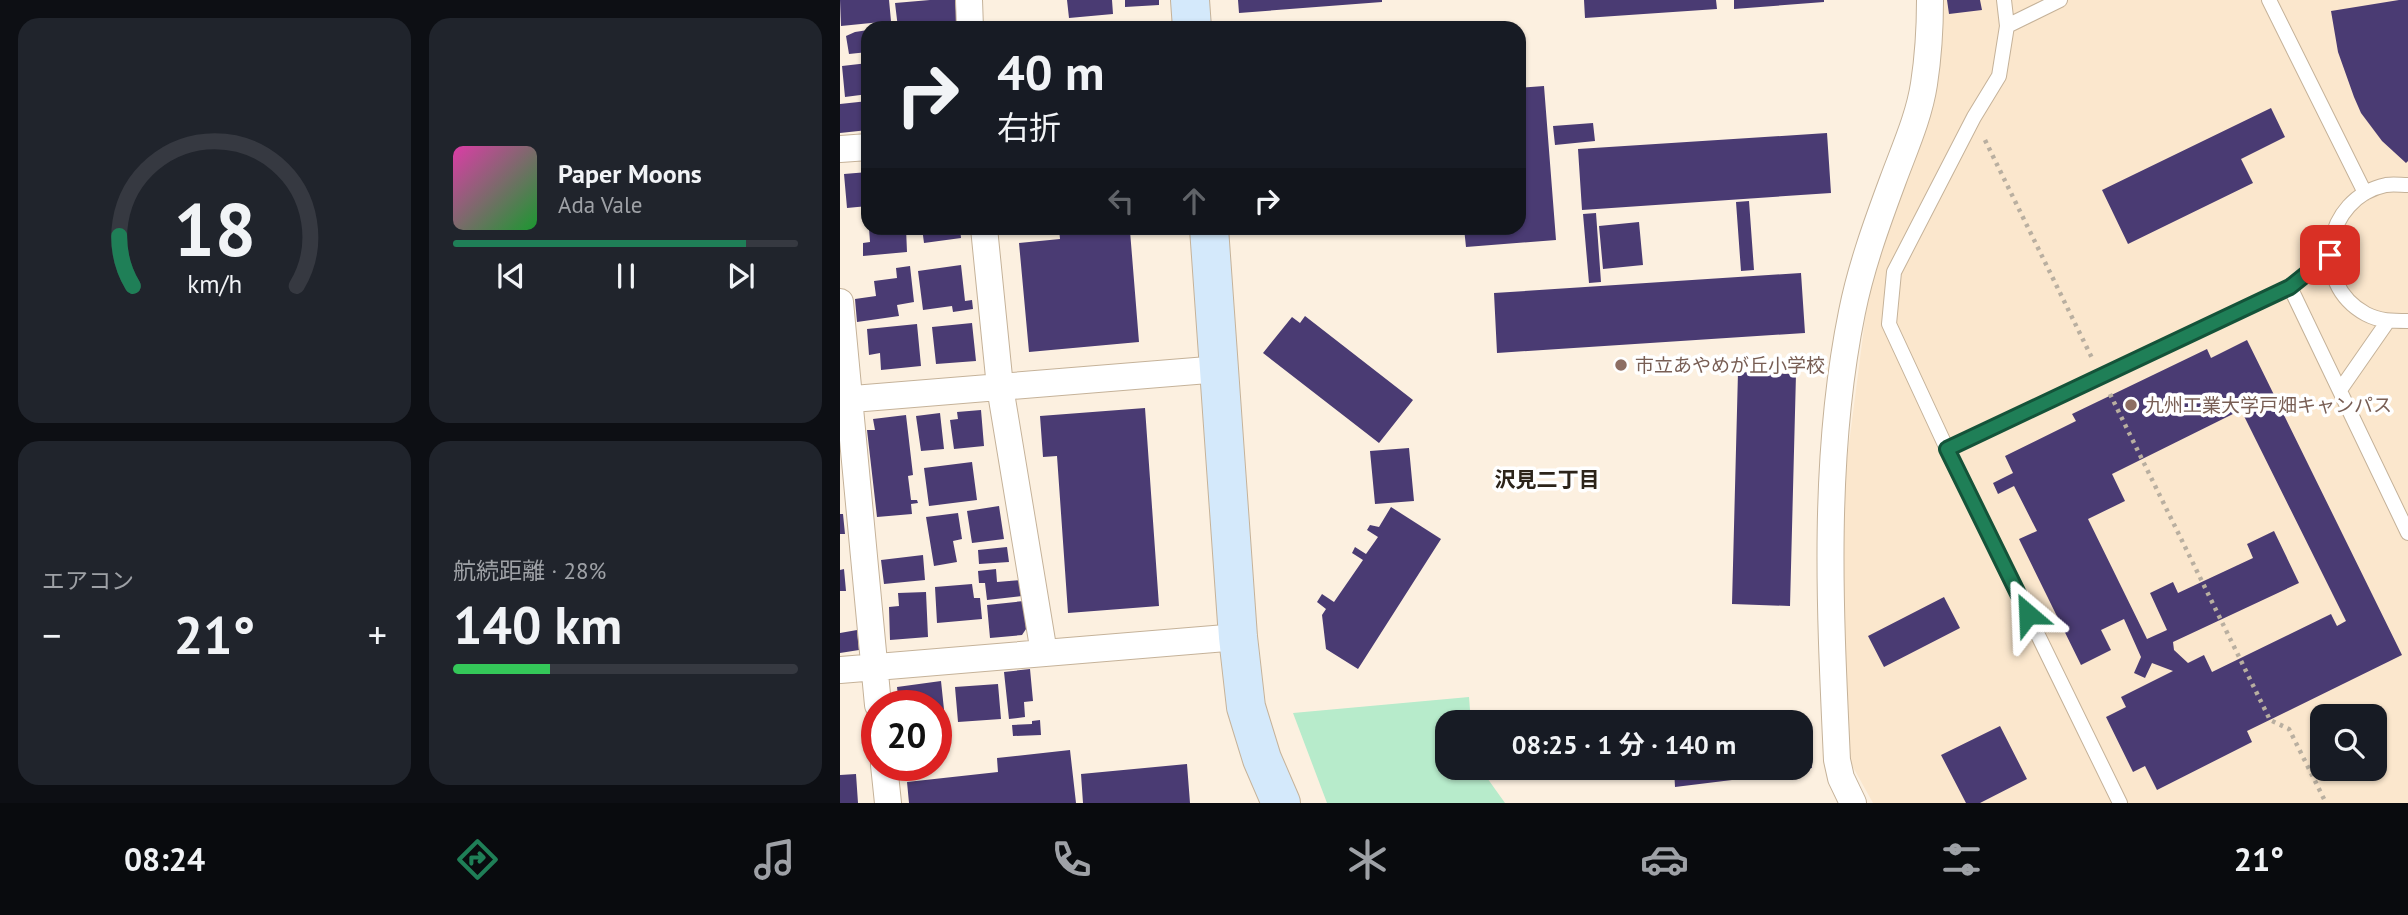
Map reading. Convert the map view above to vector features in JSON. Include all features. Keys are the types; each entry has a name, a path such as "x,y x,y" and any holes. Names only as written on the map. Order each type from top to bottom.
{"street":[{"path":"969,0 970,21"},
{"path":"1190,0 1192,21"},
{"path":"1853,803 1841,778 1837,760 1830,566 1836,427 1852,311 1874,229 1907,143 1924,86 1930,0"},
{"path":"840,149 861,148"},
{"path":"985,235 1000,387 1044,653"},
{"path":"1210,235 1238,637 1247,707 1262,760 1281,803"},
{"path":"840,302 845,400 876,690"},
{"path":"845,400 1220,369"},
{"path":"840,670 1238,637"},
{"path":"886,781 888,803"}],"lane":[{"path":"2004,0 2007,26 1998,76 1894,272 1889,324 2120,803"},
{"path":"2007,26 2060,0"},
{"path":"2269,0 2365,193"},
{"path":"2408,185 2387,185 2365,193 2351,204 2339,219 2332,236 2330,255 2334,278 2347,299 2365,313 2388,321 2408,321"},
{"path":"1947,449 2290,287 2330,255"},
{"path":"2290,287 2408,533"},
{"path":"2340,390 2388,321"}],"path":[{"path":"1974,117 2270,720 2289,729 2326,803"}],"shaded area":[{"name":"九州工業大学戸畑キャンパス","path":"1938,0 2408,0 2408,803 1873,803 1849,760 1839,521 1869,289"}],"green space":[{"path":"1469,697 1470,710 1435,710 1435,780 1489,780 1505,803 1327,803 1293,713"}],"building":[{"path":"840,0 889,0 891,21 861,21 861,24 841,26"},
{"path":"955,0 957,21 897,21 895,3"},
{"path":"1067,0 1112,0 1113,14 1069,18"},
{"path":"1125,0 1159,0 1159,5 1125,7"},
{"path":"1238,0 1382,0 1382,2 1239,13"},
{"path":"1584,0 1716,0 1717,9 1585,18"},
{"path":"1734,0 1824,0 1824,2 1734,9"},
{"path":"1947,0 1980,0 1982,10 1949,14"},
{"path":"2408,0 2406,163 2382,141 2361,113 2338,52 2331,11"},
{"path":"861,31 861,53 849,54 846,36"},
{"path":"861,64 861,95 845,97 842,66"},
{"path":"1544,86 1556,240 1466,247 1465,235 1526,235 1526,87"},
{"path":"861,102 861,131 840,133 840,104"},
{"path":"2271,108 2285,137 2241,159 2253,183 2128,244 2102,190"},
{"path":"1593,123 1595,141 1555,145 1553,126"},
{"path":"1827,133 1831,193 1582,210 1578,149"},
{"path":"861,173 861,207 847,208 844,174"},
{"path":"1749,201 1754,270 1741,271 1736,202"},
{"path":"1596,213 1601,282 1589,283 1583,214"},
{"path":"1639,222 1643,265 1603,269 1599,226"},
{"path":"870,235 906,235 907,252 863,256 863,243 870,242"},
{"path":"923,235 961,235 961,238 924,243"},
{"path":"1060,235 1130,235 1139,342 1029,352 1019,243 1060,239"},
{"path":"961,265 965,301 972,300 973,309 953,312 952,306 923,310 918,271"},
{"path":"910,266 914,302 897,305 899,316 857,322 855,299 876,296 874,281 897,278 896,268"},
{"path":"1801,273 1805,333 1497,353 1494,293"},
{"path":"1305,316 1413,400 1379,443 1263,353 1292,317 1300,323"},
{"path":"972,323 976,361 936,364 932,327"},
{"path":"917,324 921,366 881,370 880,353 869,355 867,329"},
{"path":"2247,340 2402,655 2247,731 2252,742 2157,790 2145,766 2133,772 2106,717 2126,707 2121,697 2173,671 2152,663 2145,678 2134,673 2141,657 2124,619 2101,630 2111,650 2081,665 2019,539 2037,531 2014,486 1998,494 1993,483 2013,473 2005,456 2076,421 2072,414 2207,349 2211,358","holes":["2241,410 2346,621 2337,626 2331,614 2212,672 2204,655 2188,663 2174,650 2173,642 2299,583 2274,531 2247,544 2253,558 2178,593 2173,582 2150,593 2167,630 2147,639 2088,519 2125,501 2112,474"]},
{"path":"1738,372 1796,374 1790,606 1732,604"},
{"path":"1145,408 1159,606 1068,613 1057,456 1043,457 1040,416"},
{"path":"981,410 984,446 954,449 950,420 958,419 957,412"},
{"path":"940,413 944,449 921,451 916,416"},
{"path":"906,415 913,475 908,476 911,500 917,500 918,503 911,504 912,514 877,517 867,430 875,430 873,419"},
{"path":"1409,448 1414,501 1375,504 1370,451"},
{"path":"972,462 977,500 929,506 924,468"},
{"path":"999,506 1004,539 972,543 967,511"},
{"path":"1391,507 1441,539 1358,669 1326,649 1322,615 1326,609 1317,602 1322,594 1334,602 1363,560 1352,553 1355,547 1366,554 1378,537 1367,530 1370,525 1379,527"},
{"path":"958,513 962,539 953,541 957,562 934,566 926,517"},
{"path":"840,514 843,514 845,534 840,534"},
{"path":"1007,547 1009,562 979,564 978,550"},
{"path":"923,555 925,580 884,584 881,560"},
{"path":"844,569 846,591 840,591 840,570"},
{"path":"996,569 997,582 1021,580 1022,596 987,600 985,583 979,583 978,571"},
{"path":"972,584 974,598 980,598 982,619 937,623 935,587"},
{"path":"926,592 928,637 890,640 889,607 899,606 898,593"},
{"path":"1944,597 1960,628 1884,667 1868,636"},
{"path":"1024,601 1026,629 1022,635 990,638 987,605"},
{"path":"857,630 859,650 840,653 840,633"},
{"path":"1030,669 1033,701 1024,702 1025,717 1009,719 1004,672"},
{"path":"941,681 942,690 897,690 897,687"},
{"path":"998,684 1001,719 958,722 955,687"},
{"path":"1040,720 1041,735 1013,736 1012,725 1032,724 1032,721"},
{"path":"2000,726 2027,779 1980,803 1966,803 1941,755"},
{"path":"1070,750 1076,803 909,803 907,782 952,781 952,777 998,772 997,758"},
{"path":"1187,764 1190,803 1083,803 1081,774"},
{"path":"856,774 858,803 840,803 840,775"},
{"path":"1675,780 1732,780 1675,787"}],"place":[{"name":"市立あやめが丘小学校","path":"1621,365"},
{"name":"九州工業大学戸畑キャンパス","path":"2131,405"}],"district":[{"name":"沢見二丁目","path":"1547,480"}],"route":[{"path":"2028,614 1947,449 2290,287 2330,255"}]}
